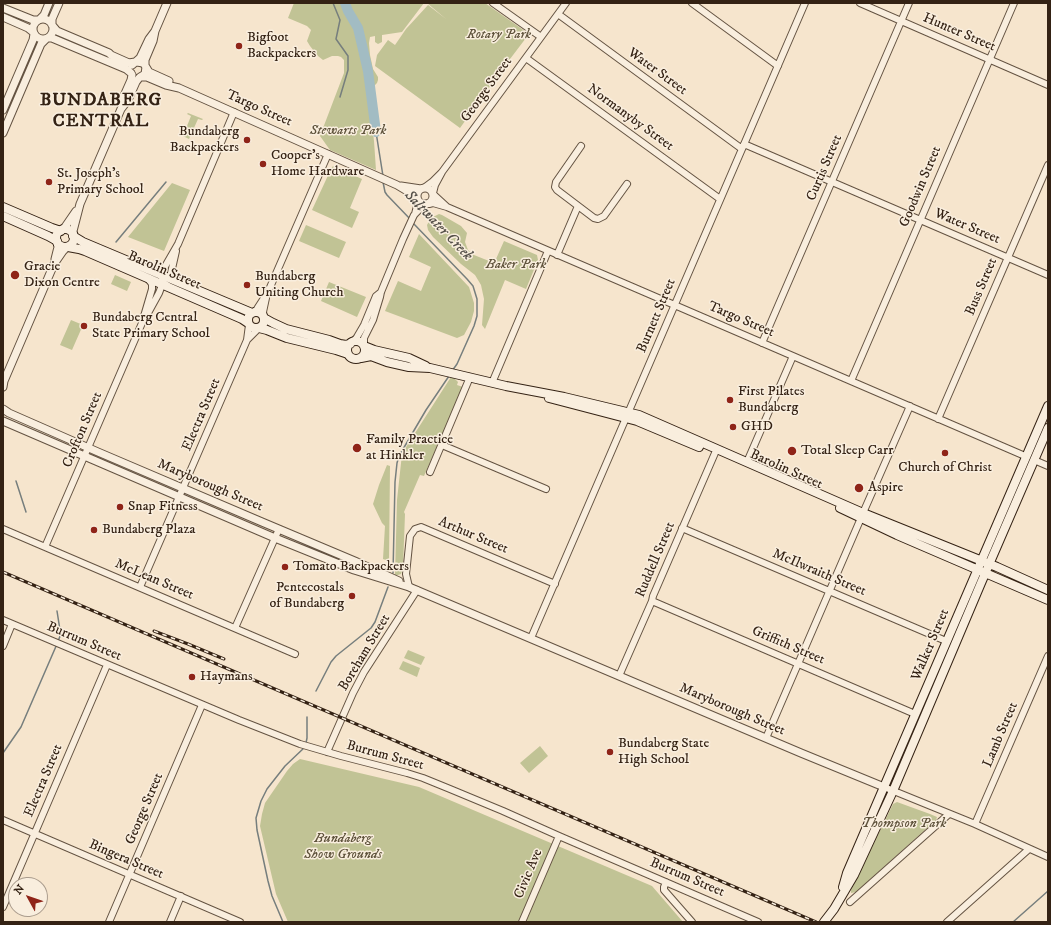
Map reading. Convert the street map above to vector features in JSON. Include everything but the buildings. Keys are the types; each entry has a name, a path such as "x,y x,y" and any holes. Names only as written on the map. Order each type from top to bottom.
{"main road":[{"path":"3,207 52,228 69,231 73,235 73,242 68,247 60,246 48,236 3,216"},
{"path":"57,242 56,236 62,230"},
{"name":"Barolin Street","path":"73,235 83,242 149,275 166,287 242,319 249,324"},
{"name":"Barolin Street","path":"68,247 79,249 149,275 161,275 253,313"},
{"path":"253,313 260,313 264,318 273,324 286,329 340,344 346,345 360,342 365,348 364,354 361,358 354,359 348,354 336,350 287,338 268,330 253,328 249,324 248,318 253,313"},
{"path":"259,328 264,324 264,318"},
{"path":"348,354 348,348 351,343"},
{"name":"Barolin Street","path":"364,346 374,350 409,358 430,368"},
{"name":"Barolin Street","path":"361,358 371,356 387,362 409,367 442,370 562,402 628,415 639,415 862,515 897,535 1048,600"},
{"name":"Walker Street","path":"841,896 848,873 884,787 1025,456 1048,406"},
{"name":"Barolin Street","path":"628,415 637,421 862,515 989,564 1048,590"},
{"path":"1025,456 1032,452 1041,434 1048,427"},
{"name":"Walker Street","path":"824,922 834,909 854,875 893,791 1048,427"},
{"path":"1008,496 1019,483 1028,464 1034,460"}],"street":[{"path":"3,110 34,38 34,24 44,15 49,3"},
{"path":"3,133 6,118 41,44 53,32 52,19 59,3"},
{"path":"136,76 146,72 145,60 167,3"},
{"path":"493,3 541,37"},
{"name":"George Street","path":"433,194 435,185 442,172 566,3"},
{"path":"692,3 778,66"},
{"name":"Burnett Street","path":"531,638 805,3"},
{"name":"Hunter Street","path":"860,3 1048,85"},
{"name":"Curtis Street","path":"762,343 909,3"},
{"name":"Goodwin Street","path":"851,381 1014,3"},
{"path":"3,8 33,20 48,20 57,30 129,63 140,62 145,66"},
{"name":"Water Street","path":"558,14 743,146 832,182 1048,275"},
{"path":"3,17 28,28 37,38 47,39"},
{"path":"73,235 72,231 80,204 121,109 128,100 136,82 136,76 130,67 140,58 149,39 155,31"},
{"name":"Targo Street","path":"47,39 52,38 126,69 136,76 147,77 166,85 177,87 396,184 417,198"},
{"path":"82,51 86,43"},
{"name":"Normanyby Street","path":"526,58 720,199"},
{"name":"Targo Street","path":"145,66 149,72 168,80 177,87"},
{"path":"166,287 161,275 178,244 234,112"},
{"path":"581,146 557,179 555,184 557,190 594,218 600,219 604,216 627,184"},
{"path":"253,313 258,309 268,292 328,154"},
{"name":"Buss Street","path":"938,419 1048,165"},
{"name":"George Street","path":"423,188 432,182 442,172"},
{"name":"Targo Street","path":"396,184 423,188"},
{"path":"364,346 364,338 373,320 381,292 414,216 417,206 418,192 423,188 429,189 433,194 432,200 421,208 414,216"},
{"name":"Targo Street","path":"433,194 447,207"},
{"path":"417,198 420,203 428,204"},
{"path":"62,230 65,228 80,204"},
{"name":"Targo Street","path":"428,204 436,204 447,207 1025,456"},
{"path":"557,254 578,206"},
{"path":"3,383 54,264 58,247 57,242"},
{"path":"175,281 172,278 171,273 178,244"},
{"path":"54,264 63,251 68,247"},
{"path":"492,383 548,251"},
{"name":"Crofton Street","path":"142,323 152,289 149,275"},
{"name":"Crofton Street","path":"45,547 142,323 156,298 166,287"},
{"path":"264,318 263,312 268,292"},
{"path":"351,343 357,337 364,325 376,296 381,292"},
{"name":"Electra Street","path":"140,587 247,340 249,324"},
{"name":"Electra Street","path":"247,340 259,328"},
{"path":"746,462 793,356"},
{"path":"430,472 470,377"},
{"path":"766,738 910,406"},
{"name":"Maryborough Street","path":"3,409 357,562 395,579 408,587"},
{"name":"Maryborough Street","path":"3,421 275,538 354,570 417,590 766,738 975,824 1048,857"},
{"path":"442,444 546,489"},
{"name":"Ruddell Street","path":"620,676 714,453"},
{"path":"1034,460 1048,466"},
{"name":"Arthur Street","path":"408,587 406,574 410,536 415,529 421,527 555,584"},
{"name":"McIlwraith Street","path":"682,528 946,642"},
{"name":"McLean Street","path":"3,529 295,654"},
{"path":"235,628 279,529"},
{"name":"Boreham Street","path":"327,752 364,672 417,590"},
{"name":"Griffith Street","path":"652,601 915,714"},
{"name":"Burrum Street","path":"3,620 202,705 300,744 423,778 504,810 559,836 758,922"},
{"path":"3,646 12,624"},
{"name":"Lamb Street","path":"975,824 1048,656"},
{"name":"Electra Street","path":"3,907 107,665"},
{"name":"George Street","path":"109,922 202,705"},
{"path":"850,902 949,814"},
{"name":"Bingera Street","path":"3,820 181,896 232,920 240,922"},
{"name":"Civic Ave","path":"522,922 559,836"},
{"path":"947,922 1029,849"},
{"path":"666,882 664,890 692,922"},
{"path":"170,922 181,896"}],"green space":[{"name":"Stewarts Park","path":"294,3 424,3 402,32 382,35 382,42 378,44 375,42 375,36 370,37 370,55 373,69 378,77 377,83 374,86 371,81 367,52 364,45 360,46 367,83 376,170 330,150 320,136 344,73 344,60 338,56 332,56 323,60 318,56 307,41 311,30 307,26 288,18"},
{"name":"Rotary Park","path":"427,3 485,3 529,34 460,128 375,66 377,55 388,40 395,45 406,29 428,5 446,19"},
{"path":"188,113 203,119 198,119 189,139 183,136 191,116 187,114"},
{"path":"333,166 362,179 350,208 359,212 352,228 312,210"},
{"path":"172,183 190,190 164,251 128,237"},
{"name":"Baker Park","path":"439,214 461,226 467,233 465,242 468,250 474,255 489,261 496,259 504,241 537,255 538,260 526,289 505,280 485,329 482,325 484,299 481,285 475,275 461,264 433,237 428,230 427,225 431,218"},
{"path":"306,225 346,242 339,258 299,241"},
{"path":"419,234 469,287 474,303 474,311 471,322 464,335 457,338 385,311 398,281 421,291 431,267 409,257"},
{"path":"115,275 131,282 127,291 111,284"},
{"path":"329,282 366,297 357,317 321,301"},
{"path":"71,320 83,325 72,350 60,345"},
{"path":"451,377 458,382 457,385 463,387 424,476 420,475 404,512 403,568 401,574 395,575 397,500 402,454"},
{"path":"387,465 390,466 389,561 383,559 385,526 373,504"},
{"path":"408,650 425,657 421,665 404,658"},
{"path":"403,661 420,668 417,677 399,669"},
{"path":"540,746 548,756 529,773 520,763"},
{"name":"Bundaberg Show Grounds","path":"300,759 419,787 652,886 683,922 288,922 276,894 260,826 265,803 287,771"},
{"name":"Thompson Park","path":"897,802 937,817 936,820 856,892 851,893 851,890 893,804"}],"waterway":[{"path":"333,3 340,20 336,39 348,56 348,70 340,97"},
{"name":"Saltwater Creek","path":"345,3 358,28 368,71 376,132"},
{"name":"Saltwater Creek","path":"376,132 383,176"},
{"path":"116,242 166,182"},
{"name":"Saltwater Creek","path":"383,182 387,195 411,220"},
{"name":"Saltwater Creek","path":"413,223 473,286 477,299 477,316 474,326 457,364 452,371"},
{"name":"Saltwater Creek","path":"393,573 395,482 397,463 399,456 426,410 449,376"},
{"path":"16,481 26,512"},
{"name":"Saltwater Creek","path":"316,691 331,662 336,656 371,628 375,622 388,587"},
{"path":"57,611 61,634 58,641"},
{"path":"3,753 21,727 57,644"},
{"name":"Saltwater Creek","path":"306,743 307,717"},
{"name":"Saltwater Creek","path":"283,922 272,896 268,881 257,830 256,818 261,801 267,789 285,766 305,747"},
{"path":"1013,922 1048,891"}],"railway":[{"path":"3,572 816,922"},
{"path":"154,631 224,659"}],"place":[{"name":"Bigfoot Backpackers","path":"239,46"},
{"name":"Bundaberg Backpackers","path":"247,140"},
{"name":"Cooper's Home Hardware","path":"263,164"},
{"name":"St. Joseph's Primary School","path":"49,182"},
{"name":"Gracie Dixon Centre","path":"15,275"},
{"name":"Bundaberg Uniting Church","path":"247,285"},
{"name":"Bundaberg Central State Primary School","path":"84,326"},
{"name":"First Pilates Bundaberg","path":"730,400"},
{"name":"GHD","path":"733,427"},
{"name":"Family Practice at Hinkler","path":"357,448"},
{"name":"Total Sleep Carr","path":"792,451"},
{"name":"Church of Christ","path":"945,453"},
{"name":"Aspire","path":"859,488"},
{"name":"Snap Fitness","path":"120,507"},
{"name":"Bundaberg Plaza","path":"94,530"},
{"name":"Tomato Backpackers","path":"285,567"},
{"name":"Pentecostals of Bundaberg","path":"352,596"},
{"name":"Haymans","path":"192,677"},
{"name":"Bundaberg State High School","path":"610,752"}],"district":[{"name":"BUNDABERG CENTRAL","path":"101,111"}]}
